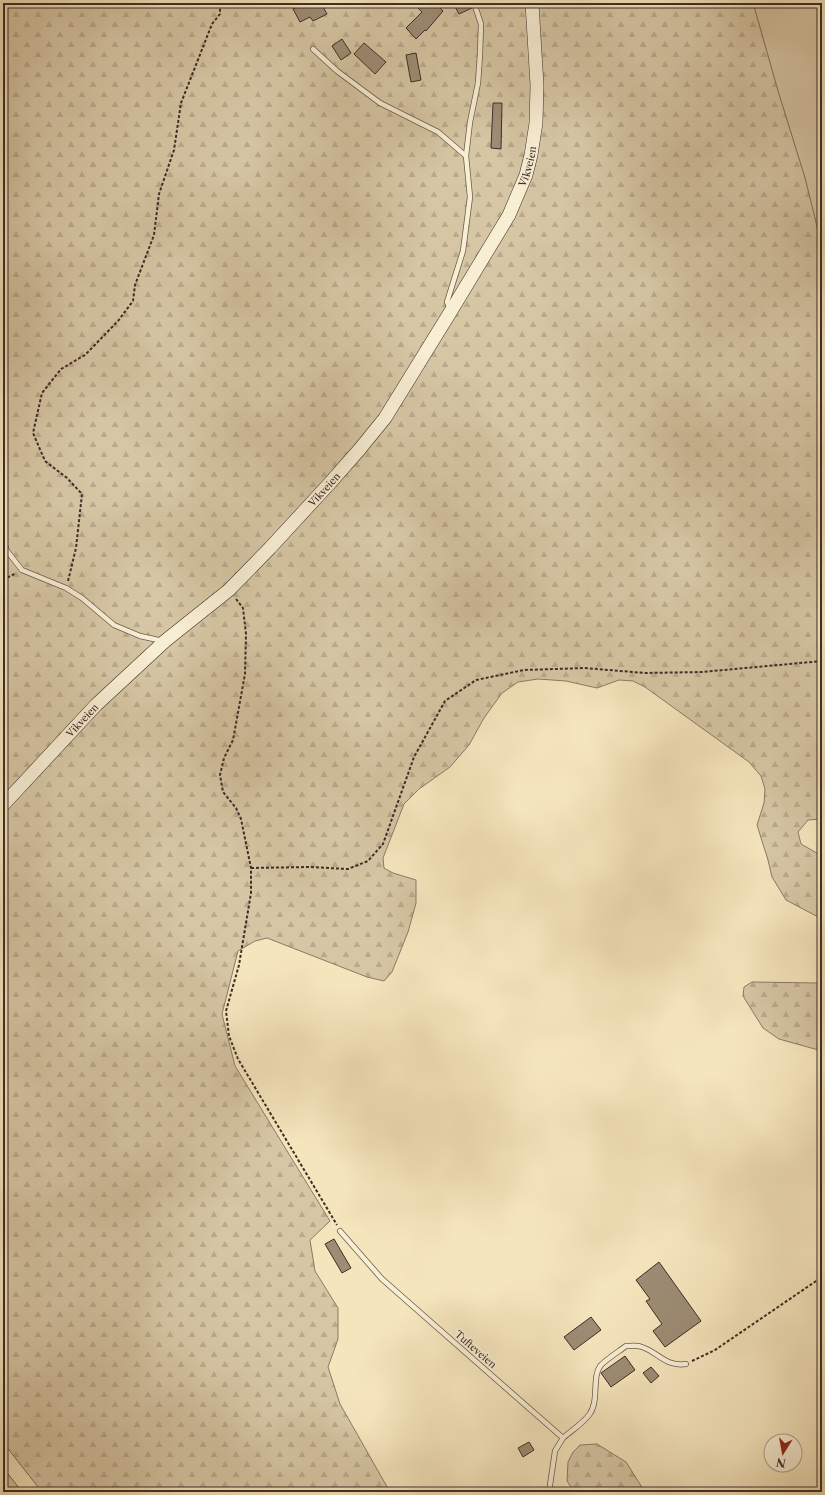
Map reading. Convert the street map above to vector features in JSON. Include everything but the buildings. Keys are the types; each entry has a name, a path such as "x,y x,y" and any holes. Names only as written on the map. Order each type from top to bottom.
{"main road":[{"path":"3,1455 32,1492"}],"street":[{"name":"Vikveien","path":"3,805 96,705 165,641 229,590 270,548 359,450 385,418 452,311 509,215 526,175 536,124 537,93 532,3"}],"lane":[{"path":"452,311 447,302 463,251 470,197 466,156 470,122 478,83 481,24 474,3"},
{"path":"312,49 337,71 380,103 438,132 466,156"},
{"path":"3,540 8,551 22,570 66,588 82,598 114,625 140,636 165,641"},
{"name":"Tufteveien","path":"340,1231 382,1279 562,1438"},
{"path":"549,1492 556,1451 562,1438 589,1415 594,1406 597,1374 601,1366 626,1346 642,1347 669,1363 678,1365 686,1364"}],"path":[{"path":"66,588 76,548 82,494 67,478 44,461 33,433 42,393 61,369 85,355 118,321 133,301 135,285 154,235 159,194 174,150 181,103 212,24 220,14 220,3"},
{"path":"3,580 22,570"},
{"path":"229,590 243,608 246,634 245,674 233,740 224,758 220,775 223,792 236,808 241,819 251,868 251,893 239,965 226,1011 229,1036 238,1059 340,1231"},
{"path":"251,868 309,867 348,869 368,861 383,844 414,756 446,701 476,680 524,670 585,668 644,673 702,672 822,661"},
{"path":"686,1364 715,1350 822,1277"}],"green space":[{"path":"3,3 753,3 805,178 822,247 822,819 808,820 798,832 801,844 822,856 822,919 786,900 772,877 757,825 764,803 765,789 761,776 749,762 645,687 633,681 619,680 597,688 566,681 538,679 518,682 502,693 484,718 469,745 450,767 419,789 404,804 383,858 384,868 393,873 416,880 416,903 408,932 392,972 384,981 367,977 267,938 255,941 238,951 222,1014 235,1066 330,1221 310,1240 315,1271 338,1308 338,1339 328,1367 340,1404 390,1492 3,1492"},
{"path":"753,3 822,3 822,247 805,178"},
{"path":"752,982 817,983 822,985 822,1051 779,1039 763,1028 743,996 744,987"},
{"path":"597,1444 626,1462 645,1492 574,1492 567,1481 568,1462 573,1452 580,1445"}]}
